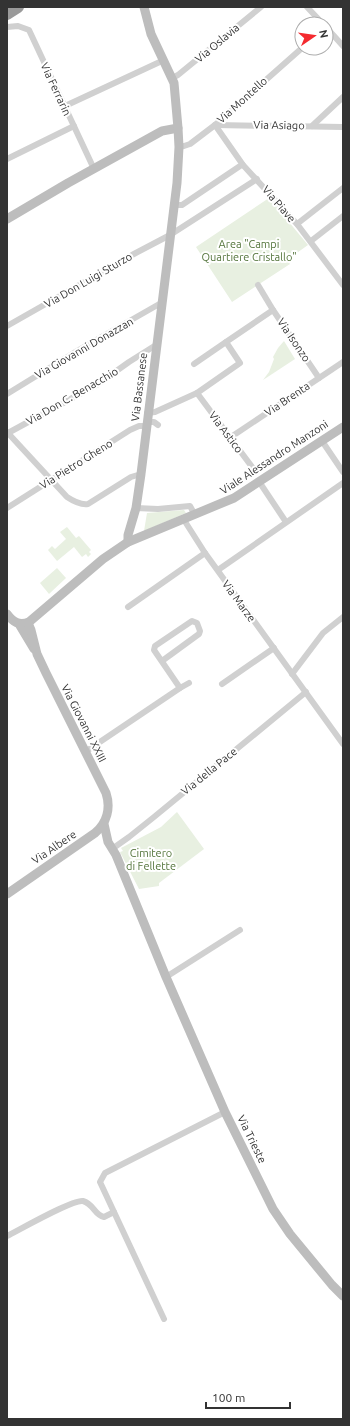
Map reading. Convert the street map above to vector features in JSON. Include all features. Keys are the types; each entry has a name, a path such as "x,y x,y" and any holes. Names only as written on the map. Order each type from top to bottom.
{"highway":[{"path":"7,14 18,7"}],"street":[{"name":"Via Bassanese","path":"128,542 128,535 136,508 141,474 174,205 179,147 175,93 172,78 151,34 144,7"},
{"name":"Via Oslavia","path":"172,78 178,75 261,7"},
{"path":"307,7 315,16"},
{"name":"Via Ferrarin","path":"7,27 18,26 29,30 94,169"},
{"path":"334,36 343,46"},
{"name":"Via Montello","path":"179,147 190,144 215,125 294,55"},
{"path":"64,106 164,60"},
{"path":"312,126 343,97"},
{"name":"Via Asiago","path":"215,125 343,127"},
{"name":"Via Piave","path":"215,125 243,165 297,224 343,285"},
{"path":"7,159 74,126"},
{"path":"7,219 162,131 178,128"},
{"path":"174,205 182,206 243,165"},
{"path":"170,235 257,179"},
{"path":"297,224 343,188"},
{"path":"311,241 343,216"},
{"name":"Via Don Luigi Sturzo","path":"7,326 170,235"},
{"name":"Via Isonzo","path":"258,285 319,378"},
{"name":"Via Giovanni Donazzan","path":"7,394 77,351 161,303"},
{"name":"Via Isonzo","path":"194,364 273,310"},
{"path":"147,420 156,412 197,393 240,363 226,342"},
{"name":"Via Don C. Benacchio","path":"7,433 98,384 156,345"},
{"name":"Via Brenta","path":"231,437 343,362"},
{"name":"Via Astico","path":"197,393 255,471"},
{"path":"147,420 158,425"},
{"name":"Via Pietro Gheno","path":"7,508 147,420"},
{"name":"Viale Alessandro Manzoni","path":"128,542 234,498 260,483 343,427"},
{"path":"7,433 52,479 67,497 84,504 88,504 131,477 141,474"},
{"path":"322,441 343,472"},
{"path":"260,483 286,522"},
{"path":"218,570 343,483"},
{"path":"136,508 158,509 190,506 195,515"},
{"name":"Via Marze","path":"184,520 205,553 343,744"},
{"name":"Via Giovanni XXIII","path":"108,813 106,793 37,654 31,630 24,623 43,611 103,559 128,542"},
{"path":"128,607 205,553"},
{"name":"Via Giovanni XXIII","path":"34,643 37,624 43,611"},
{"path":"7,614 12,621 24,623 26,637 37,654"},
{"path":"292,674 323,633 343,617"},
{"path":"162,661 199,634 200,631 197,623 192,621 155,646 154,650 180,688"},
{"path":"222,684 274,648"},
{"path":"85,752 189,683"},
{"name":"Via della Pace","path":"110,845 129,837 306,692"},
{"name":"Via Albere","path":"7,894 95,833 104,824 108,813"},
{"name":"Via Trieste","path":"104,824 110,845 225,1112 273,1210 280,1222 332,1285 343,1296"},
{"path":"95,833 110,845"},
{"path":"166,977 240,930"},
{"path":"164,1319 100,1182 105,1173 225,1112"},
{"path":"7,1236 52,1213 80,1201 90,1203 100,1216 104,1218 114,1212"}],"green space":[{"name":"Area \"Campi Quartiere Cristallo\"","path":"269,198 308,245 287,260 290,264 232,302 196,247"},
{"path":"284,341 295,359 263,380 269,372 274,359 273,357"},
{"path":"184,510 186,513 144,531 147,513"},
{"path":"67,527 76,538 79,536 91,550 89,552 91,554 88,557 86,554 82,557 74,547 57,561 48,550 52,546 55,549 66,539 60,532"},
{"path":"57,568 66,578 49,594 40,583"},
{"name":"Cimitero di Fellette","path":"177,812 204,849 159,883 159,886 139,889 120,852 123,851 121,848 161,827"}]}
